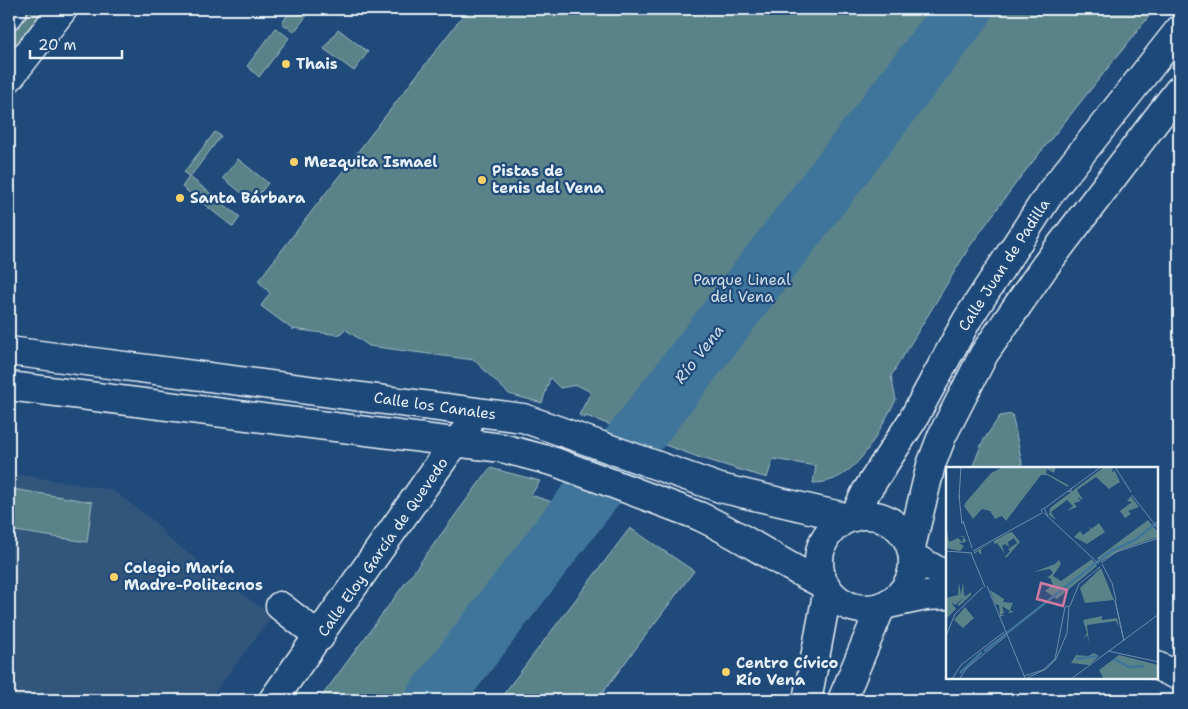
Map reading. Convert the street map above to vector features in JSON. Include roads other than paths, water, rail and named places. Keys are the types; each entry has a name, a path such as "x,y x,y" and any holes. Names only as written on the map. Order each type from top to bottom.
{"street":[{"path":"9,14 13,9"},
{"path":"9,78 63,9"},
{"name":"Calle Juan de Padilla","path":"851,518 912,422 967,320 1050,193 1179,30"},
{"path":"842,700 884,606 905,589 910,579 912,552 924,491 942,436 984,354 1045,266 1179,90"},
{"name":"Calle los Canales","path":"9,351 507,416 544,424 671,472 760,499 851,518"},
{"name":"Calle los Canales","path":"9,386 502,448 555,462 652,498 725,528 798,572 826,586"},
{"name":"Calle Eloy García de Quevedo","path":"273,700 320,637 457,441 473,423 484,418 507,416"},
{"path":"807,700 826,586 819,560 821,547 837,525 851,518 877,516 888,521 898,527 912,552 946,575"},
{"path":"826,586 841,602 850,607 871,609 926,596 946,595"},
{"path":"280,606 320,637"},
{"path":"1158,666 1179,676"}],"waterway":[{"name":"Río Vena","path":"433,700 965,9"}],"place":[{"name":"Thais","path":"286,64"},
{"name":"Mezquita Ismael","path":"294,162"},
{"name":"Pistas de tenis del Vena","path":"482,180"},
{"name":"Santa Bárbara","path":"180,198"},
{"name":"Colegio María Madre-Politecnos","path":"114,577"},
{"name":"Centro Cívico Río Vena","path":"726,672"}],"park label":[{"name":"Parque Lineal del Vena","path":"742,288"}]}
